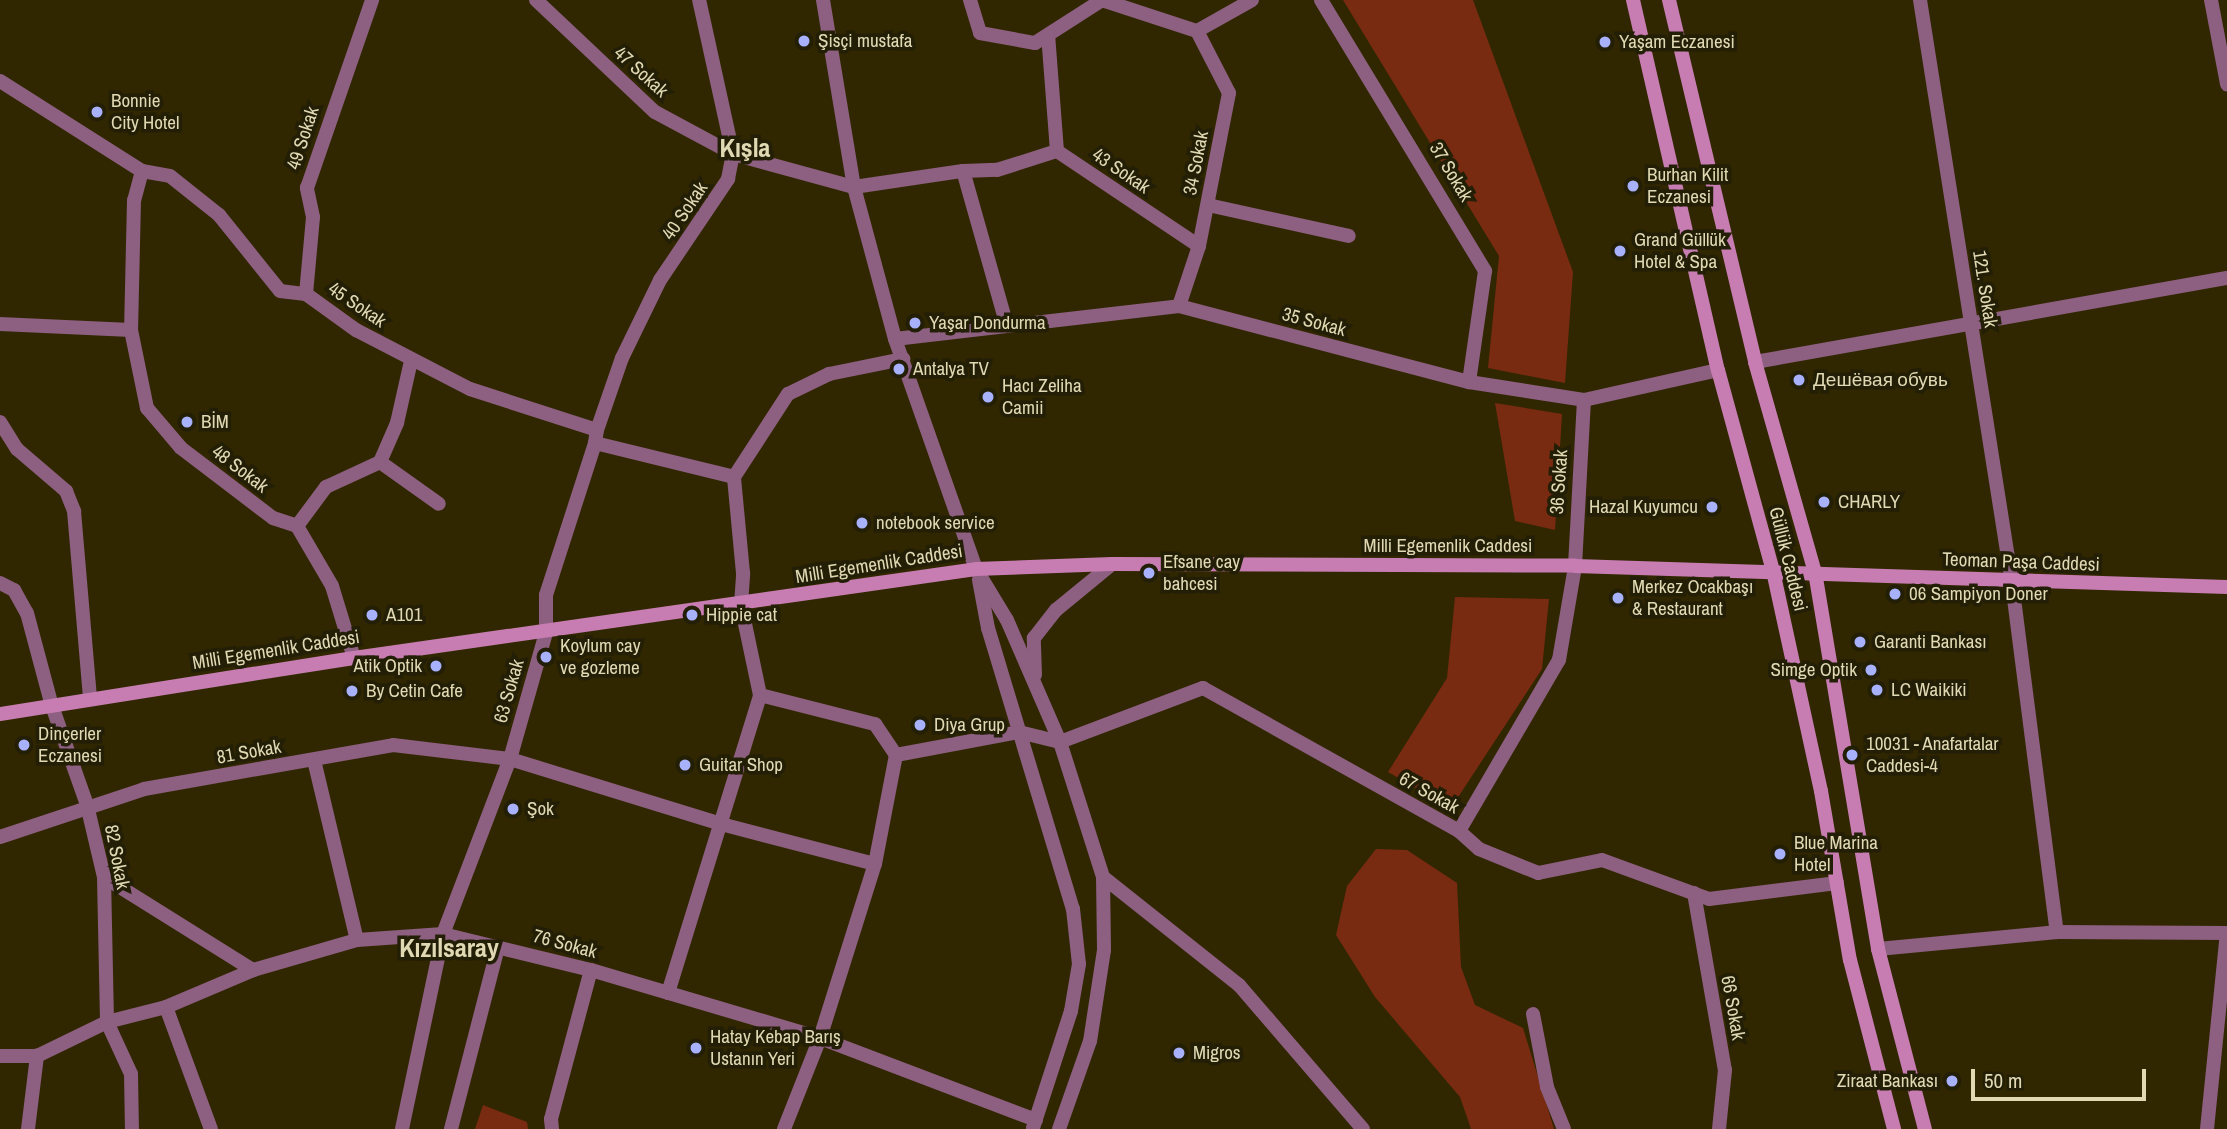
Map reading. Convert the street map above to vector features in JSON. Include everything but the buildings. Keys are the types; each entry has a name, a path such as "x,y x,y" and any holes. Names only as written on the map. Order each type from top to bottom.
{"main road":[{"name":"Güllük Caddesi","path":"1633,0 1718,370 1773,571 1837,883 1850,960 1894,1129"},
{"name":"Güllük Caddesi","path":"1669,0 1755,362 1815,572 1878,949 1925,1129"},
{"name":"Milli Egemenlik Caddesi","path":"0,714 354,658 546,633 976,569 1112,564 1575,566 1773,571"},
{"name":"Teoman Paşa Caddesi","path":"1773,571 2012,583 2227,587"}],"street":[{"name":"49 Sokak","path":"306,294 313,217 307,188 372,0"},
{"name":"47 Sokak","path":"536,0 655,112 733,154 854,187"},
{"name":"40 Sokak","path":"556,566 622,358 660,281 714,205 728,180 733,154 699,0"},
{"path":"823,0 854,187 895,339 976,569 988,628 1073,909 1079,964 1071,1011 1036,1126"},
{"path":"970,0 980,33 1035,43 1102,0 1197,31 1252,0"},
{"name":"37 Sokak","path":"1321,0 1485,271 1469,382"},
{"name":"121. Sokak","path":"1920,0 2012,583 2057,932"},
{"path":"2211,0 2227,84"},
{"name":"34 Sokak","path":"1179,306 1199,246 1229,93 1197,31"},
{"path":"854,187 963,171 997,170 1057,151 1048,35"},
{"name":"45 Sokak","path":"0,81 142,171 170,176 207,205 281,291 306,294 356,330 411,361 470,388 596,437 734,477"},
{"name":"43 Sokak","path":"1057,151 1199,246"},
{"name":"48 Sokak","path":"142,171 134,200 131,330 147,408 172,438 273,518 297,526"},
{"path":"963,171 1007,326"},
{"path":"1208,205 1349,236"},
{"path":"1755,362 2227,278"},
{"name":"35 Sokak","path":"895,339 1179,306 1469,382 1584,400 1718,370"},
{"path":"0,324 131,330"},
{"path":"668,993 760,695 741,605 743,573 734,477 788,394 829,374 903,359"},
{"path":"354,658 332,586 297,526 326,487 380,461 397,423 411,361"},
{"name":"36 Sokak","path":"1459,831 1529,718 1559,660 1575,566 1584,400"},
{"path":"0,422 18,449 66,491 74,511 90,698"},
{"path":"380,461 439,504"},
{"path":"1035,683 1034,638 1056,610 1112,564"},
{"name":"63 Sokak","path":"402,1129 443,934 510,760 546,633 546,595 556,566"},
{"path":"976,569 1007,620 1060,742 1103,877 1104,950 1090,1041 1059,1129"},
{"name":"82 Sokak","path":"0,583 14,590 27,613 52,706 87,806 104,877 107,1022"},
{"name":"67 Sokak","path":"1060,742 1203,688 1459,831 1479,849 1538,873 1602,860 1709,899 1837,883"},
{"path":"760,695 875,724 896,755 875,864 820,1038 784,1129"},
{"path":"896,755 1019,732 1060,742"},
{"name":"81 Sokak","path":"0,837 144,789 393,745 510,760 721,824 875,864"},
{"path":"314,760 357,940"},
{"path":"104,877 253,970"},
{"path":"1103,877 1239,985 1363,1129"},
{"name":"66 Sokak","path":"1694,894 1725,1070 1719,1129"},
{"path":"1878,949 2057,932 2227,933 2207,1129"},
{"name":"76 Sokak","path":"0,1055 37,1056 107,1022 166,1007 253,970 357,940 443,934 591,970 820,1038 1036,1126"},
{"path":"451,1129 498,947"},
{"path":"552,1129 551,1119 591,970"},
{"path":"166,1007 211,1129"},
{"path":"1533,1014 1548,1087 1564,1129"},
{"path":"107,1022 131,1074 132,1129"},
{"path":"34,1128 37,1056"}],"shaded area":[{"path":"1343,0 1473,0 1573,272 1565,383 1488,368 1499,256"},
{"path":"1495,403 1562,414 1555,530 1515,521"},
{"path":"1455,597 1549,599 1542,669 1451,808 1388,772 1447,678"},
{"path":"1376,849 1407,850 1457,883 1461,967 1475,1005 1523,1028 1554,1129 1471,1129 1460,1097 1375,997 1336,935 1347,886"},
{"path":"483,1105 527,1122 528,1129 475,1129"}],"place":[{"name":"Şisçi mustafa","path":"804,41"},
{"name":"Yaşam Eczanesi","path":"1605,42"},
{"name":"Bonnie City Hotel","path":"97,112"},
{"name":"Burhan Kilit Eczanesi","path":"1633,186"},
{"name":"Grand Güllük Hotel & Spa","path":"1620,251"},
{"name":"Yaşar Dondurma","path":"915,323"},
{"name":"Antalya TV","path":"899,369"},
{"name":"Дешёвая обувь","path":"1799,380"},
{"name":"Hacı Zeliha Camii","path":"988,397"},
{"name":"BİM","path":"187,422"},
{"name":"CHARLY","path":"1824,502"},
{"name":"Hazal Kuyumcu","path":"1712,507"},
{"name":"notebook service","path":"862,523"},
{"name":"Efsane cay bahcesi","path":"1149,573"},
{"name":"06 Sampiyon Doner","path":"1895,594"},
{"name":"Merkez Ocakbaşı & Restaurant","path":"1618,598"},
{"name":"A101","path":"372,615"},
{"name":"Hippie cat","path":"692,615"},
{"name":"Garanti Bankası","path":"1860,642"},
{"name":"Koylum cay ve gozleme","path":"546,657"},
{"name":"Atik Optik","path":"436,666"},
{"name":"Simge Optik","path":"1871,670"},
{"name":"LC Waikiki","path":"1877,690"},
{"name":"By Cetin Cafe","path":"352,691"},
{"name":"Diya Grup","path":"920,725"},
{"name":"Dinçerler Eczanesi","path":"24,745"},
{"name":"10031 - Anafartalar Caddesi-4","path":"1852,755"},
{"name":"Guitar Shop","path":"685,765"},
{"name":"Şok","path":"513,809"},
{"name":"Blue Marina Hotel","path":"1780,854"},
{"name":"Hatay Kebap Barış Ustanın Yeri","path":"696,1048"},
{"name":"Migros","path":"1179,1053"},
{"name":"Ziraat Bankası","path":"1952,1081"}],"district":[{"name":"Kışla","path":"745,148"},
{"name":"Kızılsaray","path":"449,948"}]}
